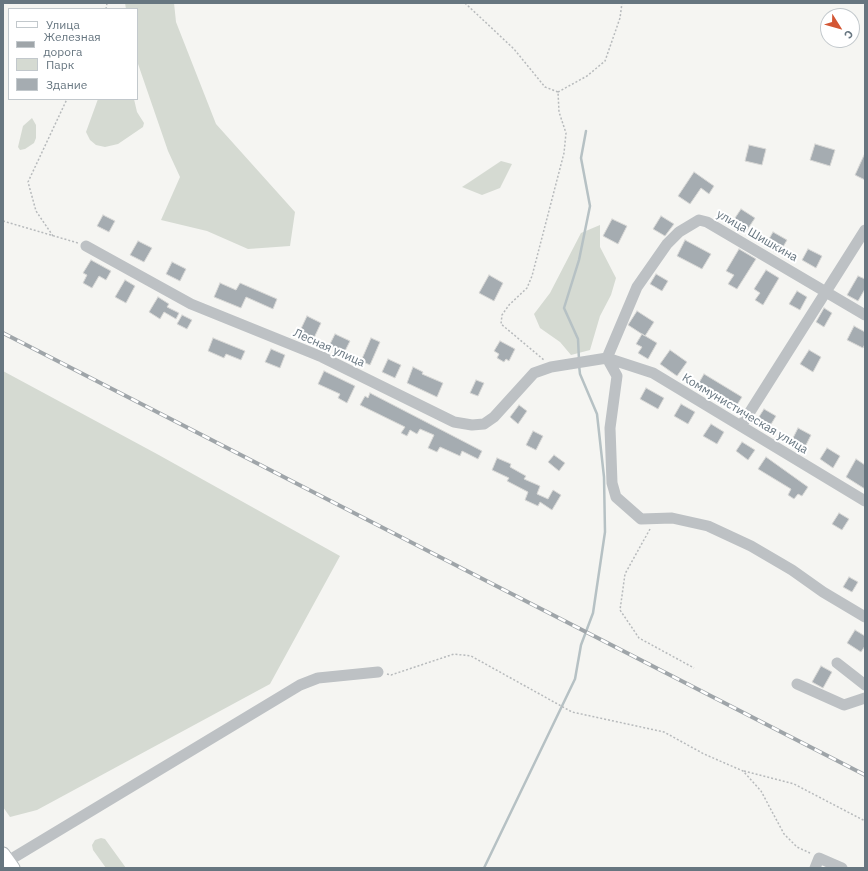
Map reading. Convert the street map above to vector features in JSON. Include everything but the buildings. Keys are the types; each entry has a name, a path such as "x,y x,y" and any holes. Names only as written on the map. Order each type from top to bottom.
{"street":[{"name":"улица Шишкина","path":"603,359 637,287 667,244 679,232 699,220 707,222 865,315"},
{"path":"741,426 865,230"},
{"name":"Лесная улица","path":"86,246 191,304 322,357 454,422 472,425 484,424 494,417 534,373 551,367 603,359"},
{"path":"603,359 617,376 610,428 612,483 616,497 641,519 672,518 708,526 744,542 792,570 823,592 865,617"},
{"name":"Коммунистическая улица","path":"603,359 652,373 865,501"},
{"path":"837,663 865,685"},
{"path":"8,861 300,684 318,678 378,672"},
{"path":"797,684 844,705 865,698"},
{"path":"814,868 819,858 842,868"}],"path":[{"path":"465,3 514,49 545,87 558,92 587,76 605,61 620,18 622,3"},
{"path":"551,367 528,345 501,324 502,315 509,305 527,288 532,276 564,153 566,133 560,112 558,92"},
{"path":"53,236 36,211 28,182 67,100"},
{"path":"3,221 86,246"},
{"path":"656,518 625,574 620,610 639,638 694,668"},
{"path":"378,672 390,675 454,654 471,656 572,712 664,732 704,754 743,771 794,784 865,821"},
{"path":"743,771 761,791 784,834 797,847 819,858"}],"green space":[{"path":"125,3 174,3 176,22 216,124 295,212 290,246 248,249 207,231 161,220 180,177 168,151 138,64 138,8 126,8"},
{"path":"98,100 134,100 137,112 144,123 143,127 118,144 105,147 96,145 90,140 86,132"},
{"path":"32,118 36,125 36,138 34,143 25,149 20,150 18,147 23,126"},
{"path":"501,161 512,164 500,188 482,195 462,187"},
{"path":"600,225 600,247 616,278 611,295 600,316 590,350 571,355 560,342 540,328 534,314 550,293 581,233"},
{"path":"3,371 157,454 340,556 270,684 37,810 10,817 3,807"},
{"path":"101,838 105,839 126,868 106,868 93,850 92,845 95,840"}],"waterway":[{"path":"579,360 578,339 564,308 579,260 590,206 581,158 586,131"},
{"path":"484,868 575,679 581,645 593,613 605,532 604,477 597,414 580,374 579,365"}],"railway":[{"path":"3,333 865,775"}]}
